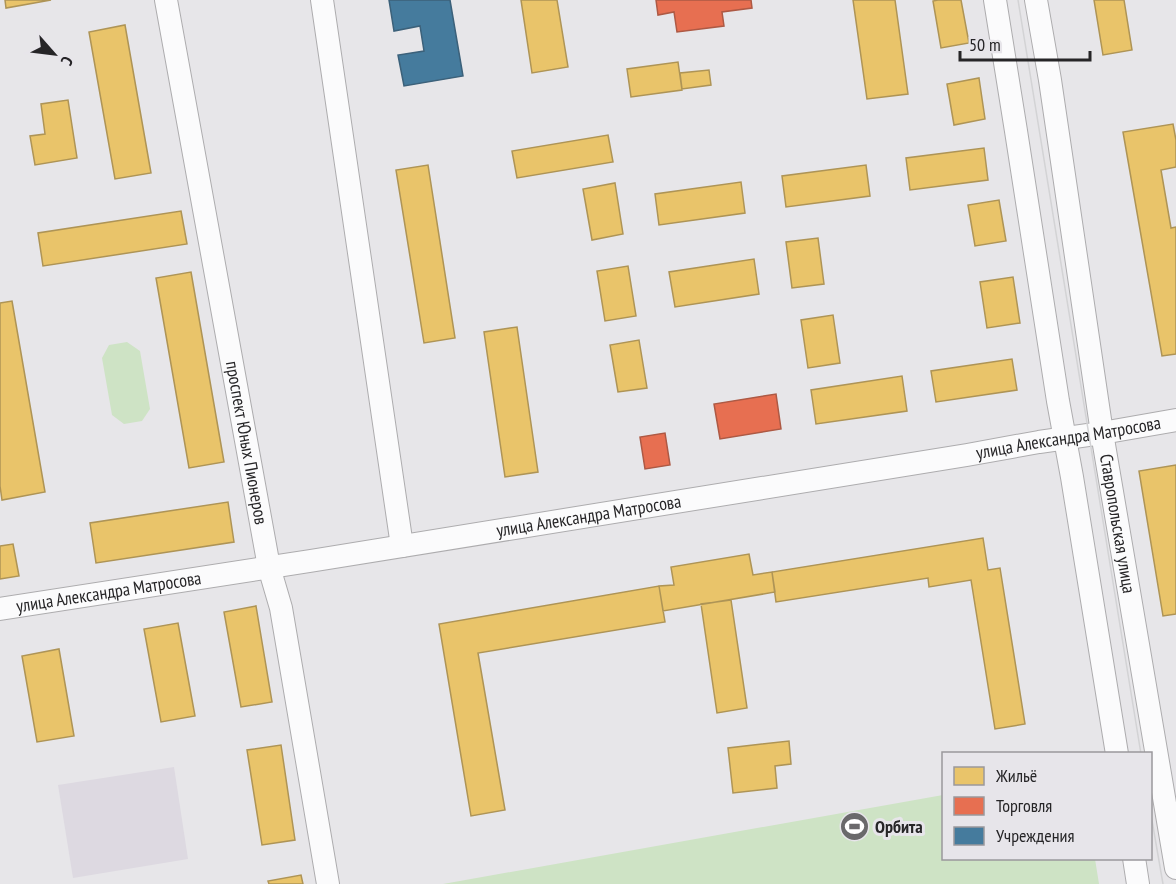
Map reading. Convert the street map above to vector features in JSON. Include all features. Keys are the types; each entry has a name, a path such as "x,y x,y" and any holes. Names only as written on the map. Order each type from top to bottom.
{"street":[{"name":"проспект Юных Пионеров","path":"166,0 269,567 281,608 328,884"},
{"path":"321,0 402,546"},
{"name":"Ставропольская улица","path":"995,0 1117,752"},
{"name":"Ставропольская улица","path":"1036,0 1052,92 1102,433 1176,868"},
{"name":"улица Александра Матросова","path":"0,609 1176,420"},
{"path":"1134,860 1138,884"}],"shaded area":[{"path":"174,767 188,859 73,878 58,785"}],"green space":[{"path":"127,342 140,351 150,409 142,421 124,424 112,415 102,358 109,345"},
{"name":"Орбита","path":"942,795 942,860 1095,860 1099,884 443,884"}],"building: Жильё":[{"path":"5,0 51,0 6,8"},
{"path":"521,0 557,0 568,67 532,73"},
{"path":"853,0 895,0 908,94 867,99"},
{"path":"961,0 969,43 941,48 933,1"},
{"path":"1094,0 1124,0 1132,50 1103,55"},
{"path":"125,25 151,173 115,179 89,32"},
{"path":"678,62 682,90 631,97 627,69"},
{"path":"709,70 711,85 682,89 680,73"},
{"path":"979,78 985,119 954,125 947,84"},
{"path":"68,100 77,158 35,165 30,136 45,134 41,104"},
{"path":"1173,124 1176,140 1176,167 1161,170 1171,228 1176,227 1176,354 1162,356 1123,132"},
{"path":"608,135 613,162 517,178 512,151"},
{"path":"984,148 988,180 910,190 906,158"},
{"path":"428,165 455,338 424,343 396,170"},
{"path":"866,165 870,196 786,207 782,176"},
{"path":"741,182 745,213 659,225 655,194"},
{"path":"615,183 623,234 592,240 583,189"},
{"path":"999,200 1006,241 975,246 968,205"},
{"path":"181,211 187,244 43,266 38,233"},
{"path":"818,238 824,284 792,288 786,242"},
{"path":"754,259 759,294 675,307 669,272"},
{"path":"628,266 636,316 605,321 597,271"},
{"path":"191,272 224,462 189,468 156,278"},
{"path":"1013,277 1020,323 987,328 980,282"},
{"path":"12,301 45,492 2,500 0,486 0,303"},
{"path":"833,315 840,363 808,368 801,320"},
{"path":"517,327 538,472 505,477 484,332"},
{"path":"639,340 647,388 618,392 610,345"},
{"path":"1012,359 1017,390 936,402 931,371"},
{"path":"902,376 907,411 816,424 811,390"},
{"path":"1176,465 1176,614 1163,616 1139,471"},
{"path":"228,502 234,542 96,563 90,523"},
{"path":"983,538 988,570 1000,568 1025,724 995,729 971,580 929,587 928,578 776,602 772,572"},
{"path":"13,544 19,576 0,579 0,546"},
{"path":"749,554 753,575 772,572 775,592 663,611 659,586 674,585 671,567"},
{"path":"659,586 665,622 478,653 505,810 471,816 439,624"},
{"path":"731,600 747,708 717,713 701,604"},
{"path":"256,606 272,702 241,707 224,612"},
{"path":"178,623 195,716 161,722 144,629"},
{"path":"59,649 74,736 37,742 22,656"},
{"path":"789,741 791,764 775,766 777,788 733,793 728,748"},
{"path":"281,745 295,840 262,845 247,750"},
{"path":"301,875 303,884 269,884 268,881"}],"building: Торговля":[{"path":"656,0 751,0 752,8 722,12 724,26 677,32 674,12 658,15"},
{"path":"776,394 781,429 720,439 714,404"},
{"path":"665,433 670,465 645,469 640,437"}],"building: Учреждения":[{"path":"389,0 450,0 463,76 404,86 398,55 424,51 420,26 394,31"}],"tram line":[{"path":"1018,0 1141,752"},
{"path":"1152,821 1163,884"}],"place":[{"name":"Орбита","path":"854,827"}]}
